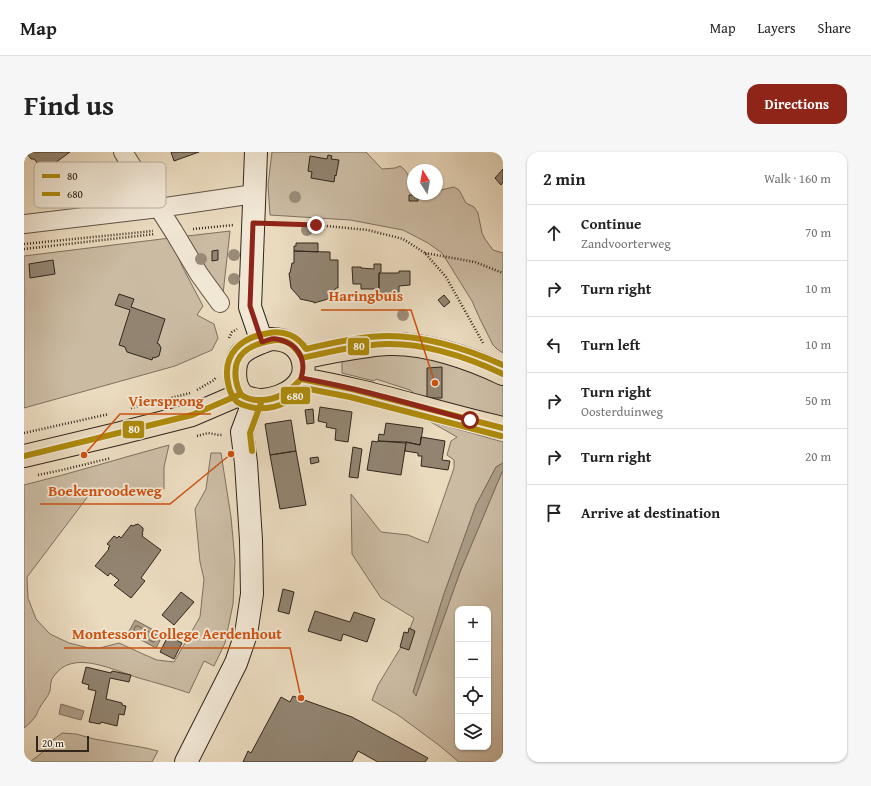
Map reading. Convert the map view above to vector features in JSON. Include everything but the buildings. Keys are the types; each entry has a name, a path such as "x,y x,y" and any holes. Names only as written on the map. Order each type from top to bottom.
{"main road":[{"path":"256,152 250,306 262,342"},
{"path":"24,456 192,415 248,397 263,400 281,396 296,386 301,368 297,349 292,344 282,340 271,339 249,347 237,360 235,376 237,385 248,397"},
{"path":"301,368 342,349 388,344 403,344 437,350 487,366 503,374"},
{"path":"301,368 323,382 503,428"},
{"path":"186,762 236,663 246,634 252,594 251,540 246,464 242,432 248,397"}],"street":[{"path":"123,152 129,162"},
{"path":"166,207 254,194"},
{"path":"24,224 159,208 199,274 220,303"}],"path":[{"path":"24,249 253,223 316,225 368,230 403,239 425,252 475,262 503,273"},
{"path":"24,244 150,230 174,232"},
{"path":"425,252 446,277 484,346"},
{"path":"125,410 194,392"},
{"path":"24,433 110,414"},
{"path":"208,433 219,435 223,440"}],"shaded area":[{"path":"272,152 366,152 382,169 400,166 407,173 407,200 443,200 443,190 454,187 459,190 466,203 474,207 478,213 482,233 485,239 493,250 503,253 503,353 493,345 472,301 442,253 428,243 403,230 350,220 270,215 268,185"},
{"path":"230,231 223,294 179,237"},
{"path":"170,238 183,268 203,306 197,315 214,324 218,338 212,350 175,366 24,408 24,256"},
{"path":"402,350 503,380 503,421 418,397 410,390 376,379 374,381 342,373 342,358"},
{"path":"429,421 503,442 503,463 496,467 476,505 444,594 413,692 416,695 460,572 503,472 503,762 459,762 398,715 372,700 378,685 406,639 414,618 381,598 352,554 351,494 381,532 408,535 428,543 454,468 454,460 447,455 451,441 457,437"},
{"path":"169,445 164,467 164,489 99,489 89,495 27,577 28,598 36,619 50,634 69,643 89,648 100,648 119,643 157,660 174,662 200,617 204,579 200,562 195,509 206,489 211,453 221,453 231,517 235,561 233,604 225,643 214,666 204,661 189,693 94,664 83,662 72,664 62,668 54,676 51,681 48,696 40,707 36,716 24,728 24,485"},
{"path":"62,733 76,734 94,739 158,751 152,762 30,762 44,751 49,743"}],"water":[{"path":"503,463 503,472 460,572 416,696 413,692 444,594 476,505 496,467"},
{"path":"135,620 163,635 156,648 128,633"},
{"path":"61,704 84,711 81,720 59,714"}],"transit line":[{"name":"680","path":"501,436 350,397 304,388 294,397 282,404 269,408 250,407 237,402 234,398 228,385 227,372 228,363 236,348 250,338 275,332 285,333 295,337 306,349 368,337 388,336 418,338 447,344 503,365"},
{"name":"80","path":"503,374 446,352 417,346 401,344 365,346 302,358 293,346 281,340 255,345 243,353 239,358 235,371 240,393 252,400 265,400 282,395 301,379 352,389 503,428"},
{"name":"80","path":"24,456 192,415 241,394"},
{"name":"680","path":"252,451 250,433 261,403"}],"place":[{"name":"Haringbuis","path":"435,383"},
{"name":"Boekenroodeweg","path":"231,454"},
{"name":"Viersprong","path":"84,455"},
{"name":"Montessori College Aerdenhout","path":"301,698"}],"route":[{"path":"316,225 253,223 250,306 262,342 276,339 292,344 302,358 304,372 301,378 401,401 470,420"}]}
